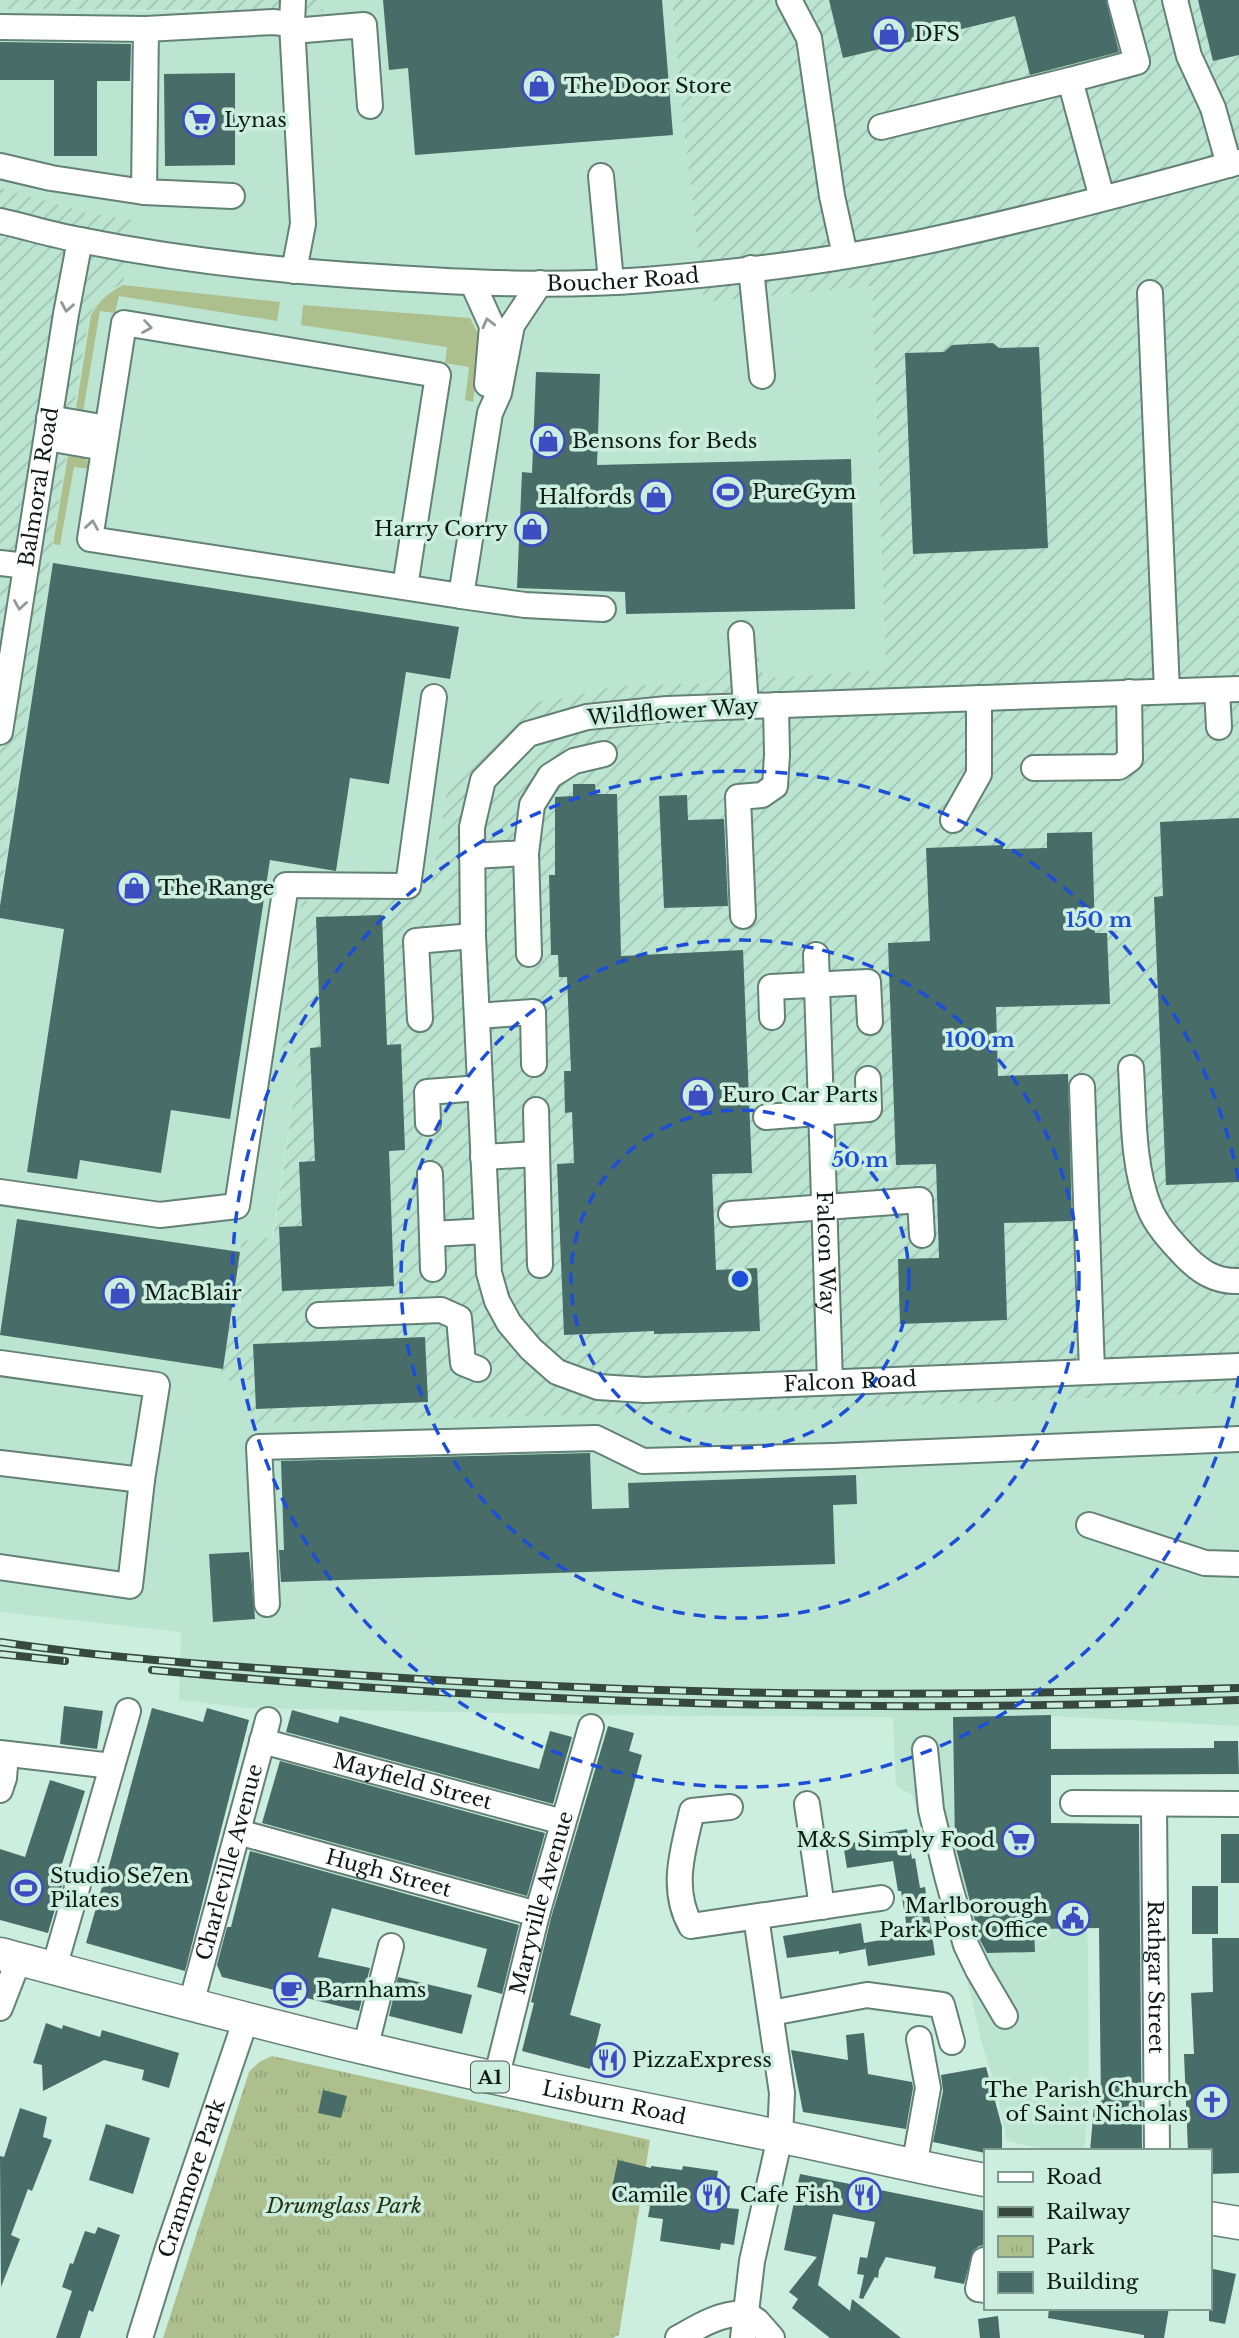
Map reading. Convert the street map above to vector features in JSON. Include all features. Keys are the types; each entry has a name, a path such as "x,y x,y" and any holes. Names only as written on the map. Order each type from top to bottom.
{"main road":[{"name":"Lisburn Road","path":"10,1956 246,2019 496,2079 914,2167 984,2179"},
{"path":"1211,2218 1239,2222"}],"street":[{"path":"789,0 808,38 832,195 845,255"},
{"path":"881,127 1137,62 1120,0"},
{"path":"1175,0 1189,56 1213,108 1234,164"},
{"path":"293,18 303,224 294,271"},
{"path":"0,27 146,29 273,22 293,18 363,25 370,106"},
{"path":"144,192 146,29"},
{"path":"1070,80 1102,198"},
{"name":"Boucher Road","path":"0,221 80,240 225,264 294,271 473,284 643,280 845,255 944,238 1234,164"},
{"path":"0,166 51,178 144,192 232,196"},
{"path":"601,176 611,281"},
{"name":"Balmoral Road","path":"0,732 80,240"},
{"path":"751,268 762,376"},
{"path":"489,413 499,393 512,325 540,283"},
{"path":"461,596 489,413 487,388 492,326 473,284"},
{"path":"1150,293 1167,691"},
{"path":"405,587 438,374 124,323 90,539 461,596 525,604 603,609"},
{"path":"48,428 105,438"},
{"path":"0,563 26,566"},
{"path":"741,634 746,706"},
{"path":"1219,727 1228,689"},
{"name":"Wildflower Way","path":"497,1301 489,1273 486,1231 473,936 472,827 483,780 528,734 587,717 667,709 1228,689"},
{"path":"1034,768 1119,767 1130,759 1129,692"},
{"path":"0,1192 160,1215 237,1206 286,885 408,886 434,697"},
{"path":"953,820 979,774 979,698"},
{"path":"743,916 738,797 762,795 775,786 776,705"},
{"path":"529,954 526,853 532,805 550,776 574,761 604,754"},
{"path":"472,856 526,853"},
{"path":"420,1019 416,941 473,936"},
{"name":"Falcon Way","path":"816,955 830,1382"},
{"path":"772,1017 771,987 868,982 870,1022"},
{"path":"477,1016 533,1012 534,1064"},
{"path":"1131,1068 1138,1165 1149,1207 1161,1229 1194,1266 1209,1276 1239,1281"},
{"path":"766,1117 869,1109 868,1079"},
{"path":"1082,1087 1092,1371"},
{"path":"428,1123 426,1092 480,1088"},
{"path":"536,1110 540,1265"},
{"path":"483,1157 537,1154"},
{"path":"430,1174 433,1269"},
{"path":"731,1214 920,1200 922,1235"},
{"path":"432,1234 486,1231"},
{"path":"319,1315 441,1310 459,1318 497,1301"},
{"name":"Falcon Road","path":"497,1301 509,1323 531,1349 557,1372 598,1387 645,1390 1239,1366"},
{"path":"459,1318 463,1363 478,1369"},
{"path":"0,1363 157,1385 142,1480 130,1586 0,1567"},
{"path":"267,1604 259,1447 596,1438 643,1461 1239,1440"},
{"path":"0,1463 142,1480"},
{"path":"1089,1525 1205,1563 1239,1564"},
{"path":"54,1968 128,1711"},
{"name":"Maryville Avenue","path":"496,2079 537,1914 591,1727"},
{"name":"Mayfield Street","path":"265,1730 563,1822"},
{"name":"Charleville Avenue","path":"191,2004 265,1730"},
{"path":"925,1749 932,1810 966,1945 1005,2016"},
{"path":"0,1790 4,1777 3,1753 112,1766"},
{"path":"1073,1803 1239,1804"},
{"path":"807,1804 822,1907"},
{"name":"Rathgar Street","path":"1154,1804 1157,2149"},
{"path":"730,1807 692,1811 679,1869 683,1911 691,1926 881,1898"},
{"name":"Hugh Street","path":"238,1832 537,1914"},
{"path":"743,2338 752,2261 780,2137 782,2093 756,1917"},
{"path":"365,2049 391,1946"},
{"path":"0,2008 10,1956"},
{"path":"771,2013 867,1995 923,2001 942,2005 952,2042"},
{"name":"Cranmore Park","path":"140,2338 246,2019"},
{"path":"914,2167 928,2088 919,2039"},
{"path":"984,2260 978,2289 984,2290"},
{"path":"678,2338 711,2319 745,2313 757,2321 772,2338"}],"shaded area":[{"path":"0,0 317,0 324,11 0,9"},
{"path":"317,0 672,0 704,302 872,286 886,671 771,678 728,644 727,664 721,677 709,683 616,686 559,699 526,703 447,790 429,896 302,901 300,1056 272,1239 255,1237 241,1244 221,1381 250,1379 252,1423 794,1410 1239,1392 1239,1726 1051,1716 1051,1823 1082,1822 1088,1949 1089,2100 1084,2149 1045,2149 1007,2141 997,2091 982,2043 950,1908 912,1795 896,1786 893,1717 592,1715 248,1708 179,1700 181,1632 0,1612 0,898 86,334 90,314 109,290 133,220 87,213 0,188 0,9 259,12"},
{"path":"672,0 1239,0 1239,1392 794,1410 251,1423 250,1380 220,1381 241,1243 255,1237 273,1239 300,1056 279,1045 302,901 429,896 447,790 526,703 559,699 616,686 709,683 721,677 727,664 729,644 756,643 762,673 771,678 886,670 872,286 704,302"},
{"path":"0,188 87,213 134,220 123,283 109,290 99,300 90,314 86,334 0,898"}],"green space":[{"path":"123,285 280,302 277,321 119,296 115,313 100,311 83,412 74,421 91,315 105,297"},
{"path":"303,305 470,318 479,336 473,402 465,400 469,367 445,363 447,347 301,325"},
{"path":"68,456 84,458 89,462 90,469 74,467 60,545 53,544"},
{"name":"Drumglass Park","path":"272,2056 650,2140 619,2335 612,2338 163,2338 249,2072 259,2062"}],"building":[{"name":"The Door Store","path":"383,0 662,0 673,135 415,155 408,68 389,70"},
{"name":"DFS","path":"829,0 1106,0 1119,52 1030,75 1015,16 843,58"},
{"path":"1198,0 1239,0 1239,55 1213,61"},
{"path":"0,42 131,44 130,81 97,81 97,156 54,156 54,80 0,80"},
{"name":"Lynas","path":"235,73 235,165 165,166 164,74"},
{"path":"993,343 999,348 1039,347 1048,548 913,554 905,353 944,352 952,345"},
{"path":"536,372 600,374 597,465 851,459 855,609 626,614 625,592 517,588 522,472 532,473"},
{"name":"The Range","path":"53,563 459,627 450,679 406,672 389,784 350,778 336,871 270,860 230,1119 171,1110 161,1173 80,1160 77,1179 27,1172 64,929 0,918 0,906"},
{"path":"573,784 595,784 596,794 617,794 621,956 743,950 752,1173 712,1174 716,1270 757,1268 760,1331 654,1334 654,1331 564,1335 557,1164 574,1163 572,1112 565,1113 564,1071 571,1071 567,977 559,977 558,955 551,955 549,875 555,875 555,797 573,796"},
{"path":"687,795 688,820 724,819 728,906 664,908 659,796"},
{"path":"1239,818 1239,1182 1166,1185 1154,897 1163,896 1160,822"},
{"path":"1092,832 1095,933 1107,933 1110,1004 996,1007 998,1076 1068,1074 1072,1221 1004,1223 1007,1320 900,1324 898,1259 939,1258 936,1164 896,1165 888,943 930,941 926,848 1003,845 1003,849 1047,848 1047,833"},
{"path":"382,915 387,1045 401,1044 405,1150 389,1151 394,1286 282,1291 279,1227 302,1226 299,1162 315,1161 310,1048 321,1047 316,917"},
{"name":"MacBlair","path":"17,1219 240,1252 223,1369 0,1335"},
{"path":"425,1337 428,1402 256,1409 253,1344"},
{"path":"590,1453 592,1509 629,1508 628,1483 856,1475 857,1504 833,1505 835,1564 281,1582 279,1550 284,1550 281,1461"},
{"path":"249,1552 255,1619 213,1622 209,1554"},
{"path":"64,1706 103,1711 97,1749 60,1744"},
{"path":"152,1708 203,1722 207,1708 249,1720 185,1971 86,1943"},
{"path":"292,1710 338,1723 340,1716 539,1769 550,1731 572,1737 553,1804 286,1732"},
{"path":"1051,1715 1051,1749 1214,1748 1214,1741 1238,1741 1239,1774 1051,1775 1051,1823 1139,1824 1142,2149 1090,2149 1094,2106 1101,2106 1099,1928 1034,1929 1035,1952 987,1953 980,1940 955,1844 953,1717"},
{"path":"608,1726 634,1733 629,1751 642,1755 570,2015 601,2024 590,2069 522,2051 551,1918"},
{"path":"280,1761 545,1833 527,1896 262,1823"},
{"path":"50,1780 85,1791 61,1867 67,1868 48,1933 0,1920 0,1849 25,1857"},
{"path":"907,1829 920,1888 925,1887 935,1955 868,1966 865,1946 865,1949 839,1954 839,1951 787,1958 783,1936 861,1923 864,1943 908,1935 893,1861 847,1868 843,1844 878,1839 877,1834"},
{"path":"1221,1834 1239,1834 1239,1883 1221,1883"},
{"path":"250,1851 519,1925 502,1994 477,1987 487,1949 332,1908 318,1957 370,1968 359,2011 222,1977 217,1965 227,1927 231,1927"},
{"path":"1192,1886 1218,1886 1218,1934 1192,1934"},
{"path":"1212,1938 1239,1938 1239,2173 1211,2174 1211,2149 1188,2149 1184,2054 1194,2054 1191,1993 1213,1992"},
{"path":"398,1977 472,1995 462,2034 389,2016"},
{"path":"46,2023 62,2029 63,2025 100,2037 102,2030 179,2053 169,2088 142,2080 144,2070 104,2060 43,2091 42,2065 33,2063"},
{"path":"864,2033 868,2074 912,2082 906,2129 803,2112 791,2050 848,2060 846,2035"},
{"path":"986,2067 1002,2127 1002,2149 984,2149 984,2153 933,2142 943,2091 941,2075"},
{"path":"323,2090 347,2096 341,2118 318,2113"},
{"path":"20,2108 47,2117 43,2137 52,2140 32,2191 28,2189 11,2235 20,2239 1,2287 0,2156 4,2157"},
{"path":"106,2124 150,2138 133,2194 89,2180"},
{"path":"618,2160 651,2168 682,2170 683,2166 718,2171 716,2184 730,2186 727,2208 739,2209 734,2245 721,2243 720,2250 660,2241 663,2219 648,2217 650,2206 610,2197"},
{"path":"800,2174 984,2211 984,2245 973,2251 964,2284 934,2278 936,2267 886,2257 878,2278 875,2277 863,2299 859,2298 864,2275 857,2274 860,2257 867,2258 875,2222 833,2214 818,2285 850,2311 852,2299 901,2338 830,2338 792,2308 798,2299 789,2292 817,2257 784,2250"},
{"path":"98,2227 120,2235 93,2312 89,2310 80,2338 56,2338 72,2291 62,2287 70,2263 73,2264 85,2231 95,2234"},
{"path":"1211,2268 1236,2274 1225,2324 1209,2321"},
{"path":"1049,2310 1169,2310 1164,2338 1144,2338 1144,2335 1048,2318"},
{"path":"998,2316 1000,2338 980,2338 978,2319"}],"railway":[{"path":"0,1642 213,1665 631,1689 920,1694 1239,1688"},
{"path":"0,1654 65,1661"},
{"path":"152,1670 423,1691 695,1703 967,1706 1239,1700"}],"place":[{"name":"DFS","path":"889,34"},
{"name":"The Door Store","path":"539,86"},
{"name":"Lynas","path":"200,120"},
{"name":"Bensons for Beds","path":"548,441"},
{"name":"PureGym","path":"728,492"},
{"name":"Halfords","path":"656,497"},
{"name":"Harry Corry","path":"532,529"},
{"name":"The Range","path":"134,888"},
{"name":"Euro Car Parts","path":"698,1095"},
{"name":"MacBlair","path":"120,1293"},
{"name":"M&S Simply Food","path":"1019,1840"},
{"name":"Studio Se7en Pilates","path":"26,1888"},
{"name":"Marlborough Park Post Office","path":"1073,1918"},
{"name":"Barnhams","path":"291,1990"},
{"name":"PizzaExpress","path":"608,2060"},
{"name":"The Parish Church of Saint Nicholas","path":"1212,2102"},
{"name":"Camile","path":"712,2195"},
{"name":"Cafe Fish","path":"864,2195"}]}
